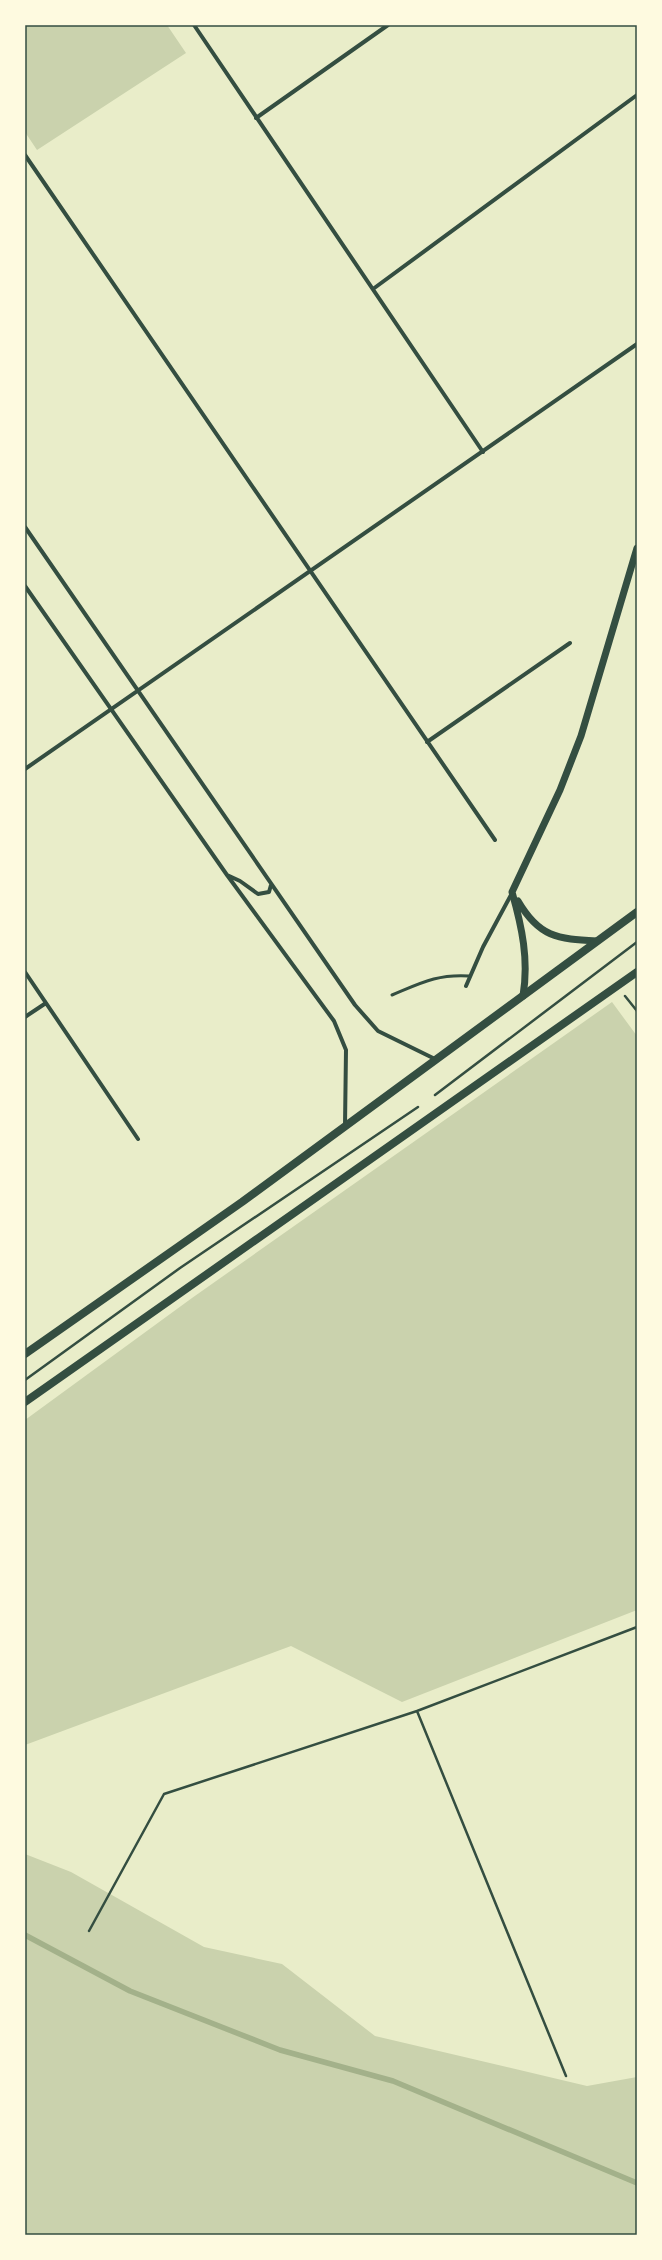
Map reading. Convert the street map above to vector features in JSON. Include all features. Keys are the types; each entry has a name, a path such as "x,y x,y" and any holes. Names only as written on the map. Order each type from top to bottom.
{"main road":[{"path":"25,1354 242,1202 637,912"},
{"path":"25,1402 618,987 637,972"}],"street":[{"path":"194,25 483,452"},
{"path":"256,118 388,25"},
{"path":"372,289 637,95"},
{"path":"25,155 495,840"},
{"path":"25,769 637,344"},
{"path":"25,527 271,885 355,1004 378,1031 435,1059"},
{"path":"466,986 469,976 512,892 560,790 581,736 637,548"},
{"path":"25,586 227,875 334,1021 346,1050 345,1125"},
{"path":"427,742 570,643"},
{"path":"227,875 240,881 258,894 269,892 271,885"},
{"path":"512,892 526,916 538,928 553,937 597,941"},
{"path":"512,892 519,918 526,961 523,996"},
{"path":"25,972 138,1139"},
{"path":"25,1017 46,1003"}],"lane":[{"path":"392,995 436,977 469,976"}],"path":[{"path":"430,1099 637,942"},
{"path":"618,987 637,1011"},
{"path":"25,1380 180,1268 424,1104"},
{"path":"89,1931 164,1794 417,1711 637,1627"},
{"path":"417,1711 566,2076"}],"green space":[{"path":"25,25 167,25 186,53 37,150 25,132"},
{"path":"612,1002 637,1036 637,1610 402,1702 291,1646 25,1745 25,1420 192,1298"},
{"path":"25,1854 71,1872 204,1947 282,1964 375,2036 587,2086 637,2077 637,2235 25,2235"}],"waterway":[{"path":"25,1935 130,1991 280,2050 393,2081 637,2183"}]}
